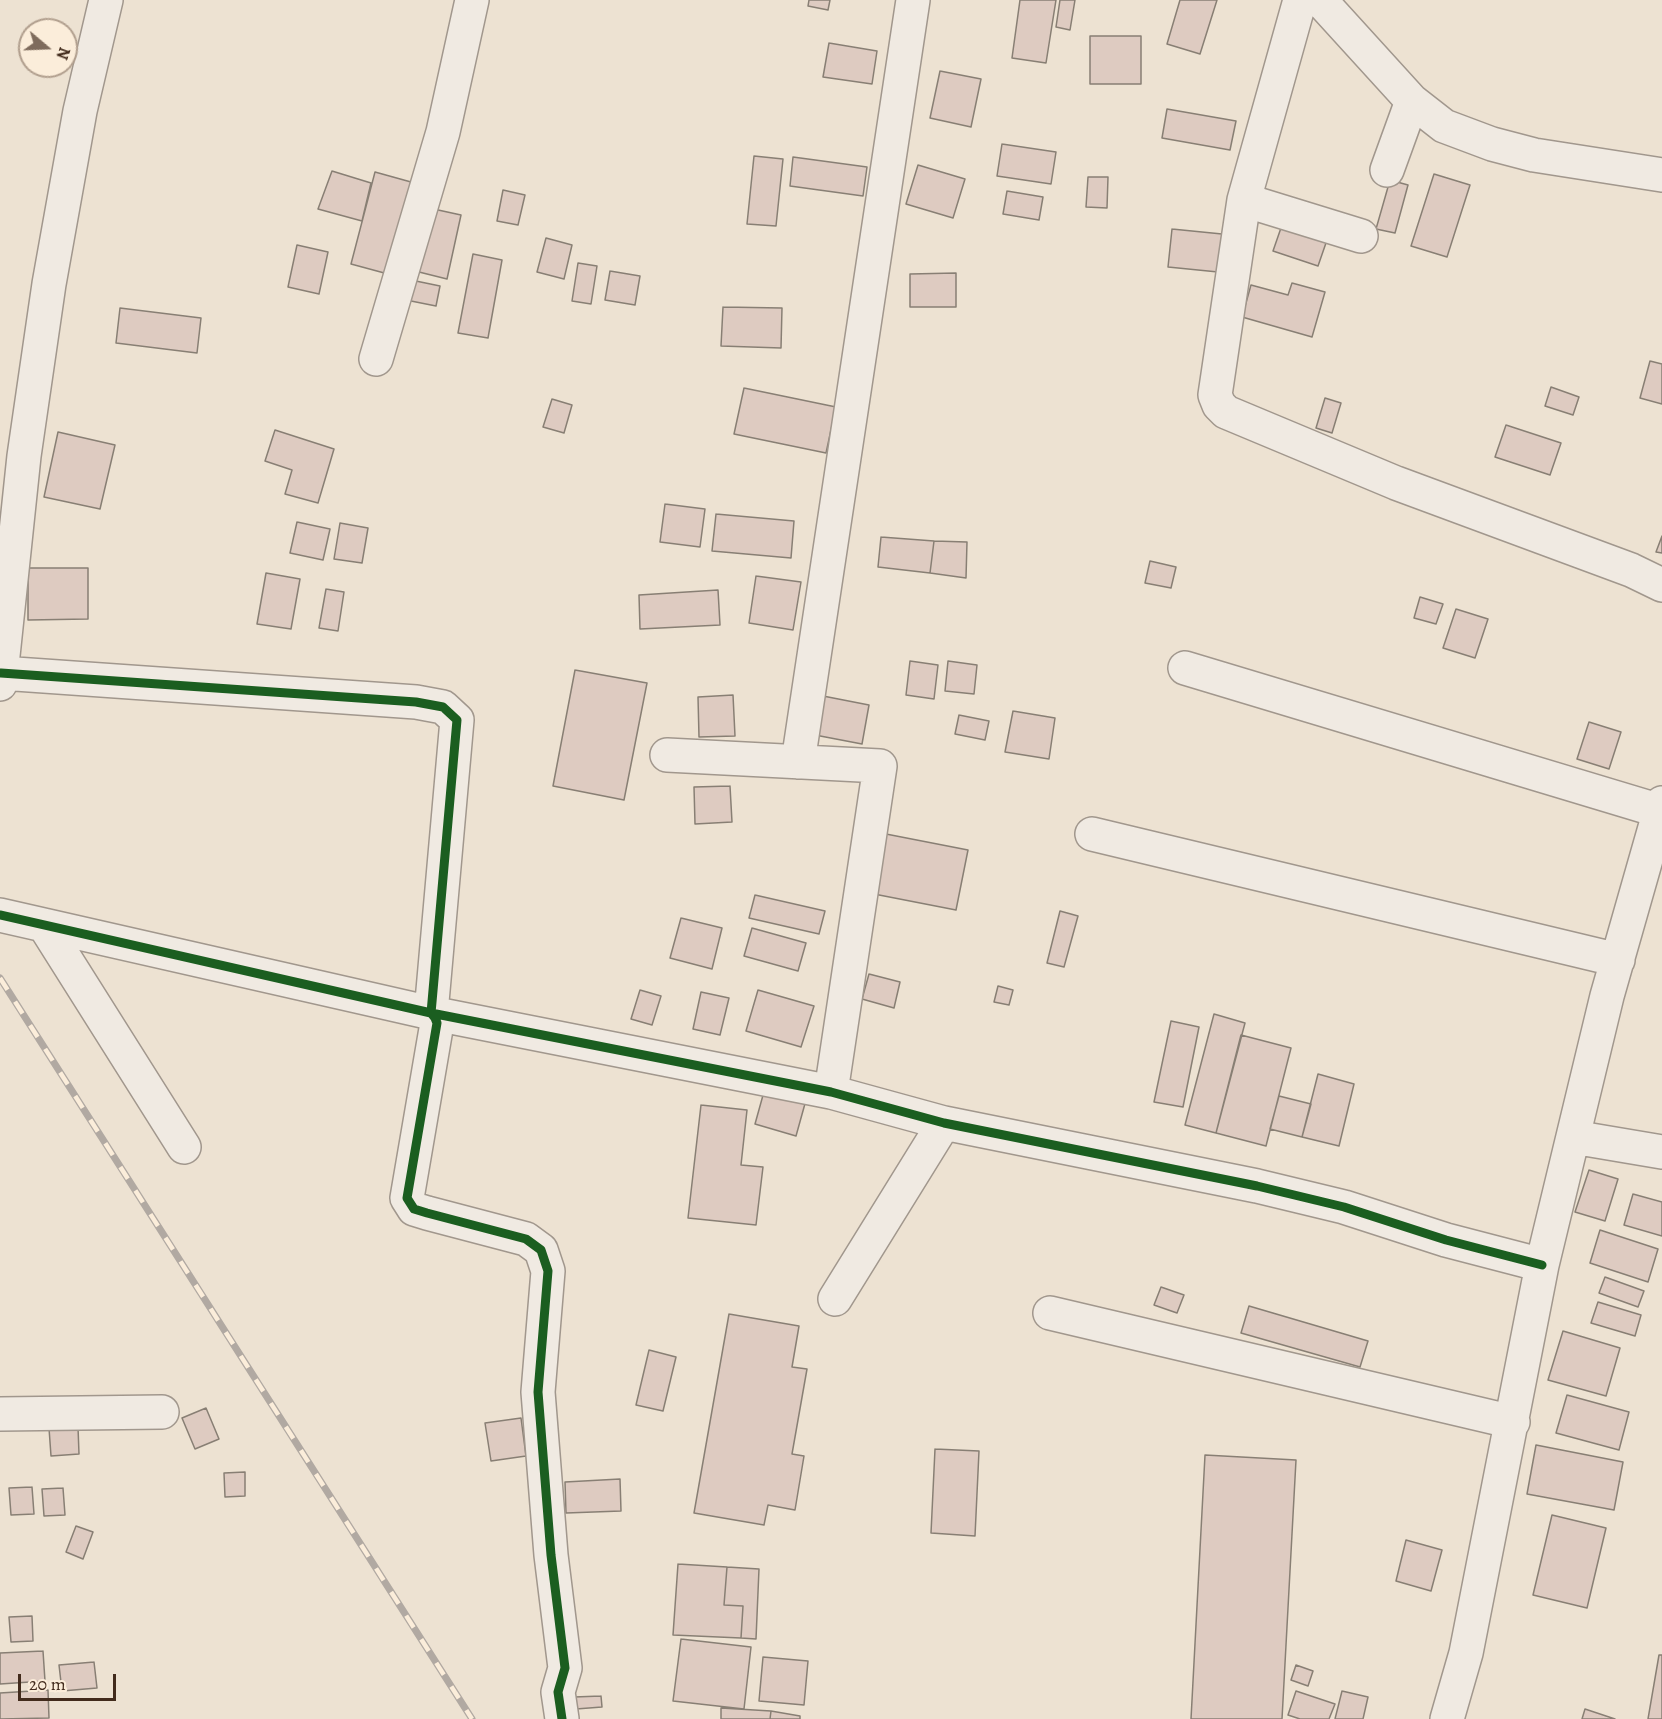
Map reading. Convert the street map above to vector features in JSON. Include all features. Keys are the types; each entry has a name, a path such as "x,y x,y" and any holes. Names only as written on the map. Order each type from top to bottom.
{"street":[{"path":"106,0 80,111 49,284 24,456 1,679 416,702 443,707 457,720 431,1012 437,1023 407,1198 414,1209 526,1239 541,1250 548,1271 538,1392 551,1555 565,1668 558,1692 562,1719"},
{"path":"376,359 443,132 472,0"},
{"path":"798,762 913,0"},
{"path":"1300,0 1244,200 1215,395 1219,405 1226,412 1396,483 1631,570 1662,585"},
{"path":"1320,0 1412,101 1444,126 1492,144 1534,155 1662,175"},
{"path":"1388,170 1412,101"},
{"path":"1244,200 1361,236"},
{"path":"1185,668 1661,807 1618,960 1542,1265 1466,1653 1447,1719"},
{"path":"667,756 879,766 831,1092"},
{"path":"1092,834 1618,960"},
{"path":"0,915 431,1012 831,1092 945,1123 1268,1189 1344,1207 1446,1240 1542,1265"},
{"path":"44,925 184,1147"},
{"path":"835,1299 945,1123"},
{"path":"1573,1137 1662,1152"},
{"path":"1050,1313 1513,1422"},
{"path":"0,1413 162,1412"}],"building":[{"path":"809,0 830,0 828,10 808,6"},
{"path":"1020,0 1056,0 1046,63 1012,58"},
{"path":"1060,0 1075,0 1070,30 1056,27"},
{"path":"1180,0 1217,0 1200,54 1167,44"},
{"path":"1090,36 1141,36 1141,84 1090,84"},
{"path":"829,43 877,51 872,84 823,77"},
{"path":"940,71 981,79 971,127 930,118"},
{"path":"1167,109 1236,121 1230,150 1162,138"},
{"path":"1002,144 1056,152 1051,184 997,176"},
{"path":"754,156 783,159 776,226 747,224"},
{"path":"793,157 867,167 863,196 790,186"},
{"path":"918,165 965,179 953,218 906,204"},
{"path":"332,171 371,183 362,221 318,209"},
{"path":"375,172 411,182 388,274 351,264"},
{"path":"1434,174 1470,185 1447,257 1411,246"},
{"path":"1088,177 1108,177 1107,208 1086,207"},
{"path":"1390,180 1408,185 1395,233 1376,229"},
{"path":"503,190 525,195 518,225 497,221"},
{"path":"1007,191 1043,197 1039,220 1003,214"},
{"path":"429,208 461,215 447,279 415,271"},
{"path":"1282,225 1327,240 1318,266 1273,251"},
{"path":"1172,229 1222,234 1218,272 1168,267"},
{"path":"546,238 572,245 564,279 537,272"},
{"path":"297,245 328,252 319,294 288,287"},
{"path":"473,254 502,260 488,338 458,333"},
{"path":"578,263 597,266 591,304 572,301"},
{"path":"610,271 640,276 635,305 605,300"},
{"path":"956,273 956,307 910,307 910,274"},
{"path":"411,280 440,286 436,306 406,300"},
{"path":"1292,283 1325,292 1312,337 1242,317 1251,285 1288,295"},
{"path":"723,307 782,308 781,348 721,346"},
{"path":"120,308 201,318 197,353 116,343"},
{"path":"1650,361 1662,364 1662,404 1640,398"},
{"path":"1551,387 1579,397 1573,415 1545,406"},
{"path":"744,388 836,407 826,453 734,434"},
{"path":"1325,398 1341,403 1332,433 1316,428"},
{"path":"552,399 572,405 564,433 543,427"},
{"path":"1506,425 1561,443 1550,475 1495,457"},
{"path":"275,430 334,449 318,503 285,494 292,470 265,461"},
{"path":"58,432 115,445 100,509 44,497"},
{"path":"665,504 705,509 700,547 660,542"},
{"path":"716,514 794,521 791,558 712,551"},
{"path":"297,522 330,529 323,560 290,553"},
{"path":"340,523 368,528 362,563 334,559"},
{"path":"1662,536 1662,553 1656,552"},
{"path":"881,537 934,541 930,573 878,567"},
{"path":"934,541 967,542 966,578 930,573"},
{"path":"1150,561 1176,567 1171,588 1145,583"},
{"path":"28,568 88,568 88,619 28,620"},
{"path":"266,573 300,579 291,629 257,624"},
{"path":"756,576 801,582 793,630 749,623"},
{"path":"326,589 344,592 338,631 319,628"},
{"path":"718,590 720,625 640,629 639,595"},
{"path":"1420,597 1443,604 1436,624 1414,618"},
{"path":"1456,609 1488,619 1475,658 1443,648"},
{"path":"910,661 938,665 934,699 906,695"},
{"path":"948,661 977,665 974,694 945,691"},
{"path":"575,670 647,683 624,800 553,786"},
{"path":"733,695 735,736 699,737 698,697"},
{"path":"823,696 869,705 862,744 815,735"},
{"path":"1013,711 1055,718 1049,759 1005,752"},
{"path":"959,715 989,721 985,740 955,734"},
{"path":"1589,722 1621,732 1609,769 1577,759"},
{"path":"730,786 732,822 695,824 694,787"},
{"path":"886,834 968,850 956,910 874,894"},
{"path":"755,895 825,911 819,934 749,918"},
{"path":"1060,911 1078,916 1064,967 1047,963"},
{"path":"681,918 722,928 712,969 670,958"},
{"path":"752,928 806,943 798,971 744,956"},
{"path":"869,974 900,982 894,1008 862,999"},
{"path":"998,986 1013,990 1009,1005 994,1002"},
{"path":"640,990 661,996 652,1025 631,1019"},
{"path":"758,990 814,1006 801,1047 746,1031"},
{"path":"701,992 729,998 720,1035 693,1029"},
{"path":"1214,1014 1245,1023 1216,1133 1185,1125"},
{"path":"1171,1021 1199,1027 1183,1107 1154,1102"},
{"path":"1241,1035 1291,1048 1266,1146 1216,1133"},
{"path":"1318,1074 1354,1084 1339,1146 1302,1137"},
{"path":"765,1088 806,1100 796,1136 755,1124"},
{"path":"1279,1096 1311,1104 1302,1137 1270,1129"},
{"path":"701,1105 747,1110 741,1165 763,1167 756,1225 688,1218"},
{"path":"1589,1170 1618,1179 1605,1221 1575,1212"},
{"path":"1633,1194 1662,1202 1662,1236 1624,1225"},
{"path":"1600,1230 1658,1249 1648,1282 1590,1263"},
{"path":"1605,1277 1644,1291 1638,1307 1599,1293"},
{"path":"1161,1287 1184,1295 1177,1313 1154,1305"},
{"path":"1598,1302 1641,1315 1635,1336 1591,1323"},
{"path":"1249,1306 1368,1341 1360,1367 1241,1333"},
{"path":"729,1314 799,1326 792,1367 807,1369 792,1454 804,1456 795,1510 768,1505 764,1525 694,1513"},
{"path":"1563,1331 1620,1348 1606,1396 1548,1380"},
{"path":"649,1350 676,1357 663,1411 636,1405"},
{"path":"1567,1395 1629,1412 1619,1450 1556,1433"},
{"path":"206,1408 219,1439 195,1449 182,1418"},
{"path":"521,1418 526,1456 491,1461 485,1423"},
{"path":"78,1427 79,1454 51,1456 49,1428"},
{"path":"1536,1445 1623,1462 1614,1510 1527,1494"},
{"path":"935,1449 979,1451 975,1536 931,1533"},
{"path":"1205,1455 1296,1460 1282,1719 1191,1719"},
{"path":"245,1472 245,1496 225,1497 224,1473"},
{"path":"620,1479 621,1511 566,1513 565,1482"},
{"path":"32,1487 34,1514 11,1515 9,1488"},
{"path":"63,1488 65,1515 44,1516 42,1489"},
{"path":"1552,1515 1606,1528 1587,1608 1533,1595"},
{"path":"76,1526 93,1532 83,1559 66,1552"},
{"path":"1406,1540 1442,1550 1431,1591 1396,1581"},
{"path":"678,1564 727,1567 724,1605 743,1606 741,1638 673,1635"},
{"path":"727,1567 759,1569 756,1639 741,1638 743,1606 724,1605"},
{"path":"32,1616 33,1641 11,1642 9,1617"},
{"path":"681,1639 751,1647 744,1709 673,1701"},
{"path":"43,1651 45,1681 0,1684 0,1653"},
{"path":"1659,1655 1662,1655 1662,1719 1648,1719"},
{"path":"763,1657 808,1661 804,1705 759,1701"},
{"path":"94,1662 97,1688 62,1691 59,1665"},
{"path":"1296,1665 1313,1671 1308,1686 1291,1680"},
{"path":"48,1690 49,1718 0,1719 0,1693"},
{"path":"1296,1691 1335,1704 1329,1719 1300,1719 1288,1715"},
{"path":"1342,1691 1368,1697 1363,1719 1335,1719"},
{"path":"601,1696 602,1707 576,1709 574,1697"},
{"path":"721,1708 771,1711 770,1719 721,1719"},
{"path":"1585,1709 1615,1719 1582,1719"},
{"path":"771,1711 800,1716 800,1719 770,1719"}],"railway":[{"path":"0,978 472,1719"}],"cycle path":[{"path":"1,673 416,702 443,707 457,720 431,1013 831,1092 944,1123 1257,1186 1344,1207 1446,1240 1542,1265"},
{"path":"0,915 431,1013 435,1018 437,1023 407,1198 414,1209 526,1239 541,1250 548,1271 538,1392 551,1555 565,1668 558,1692 562,1719"}]}
